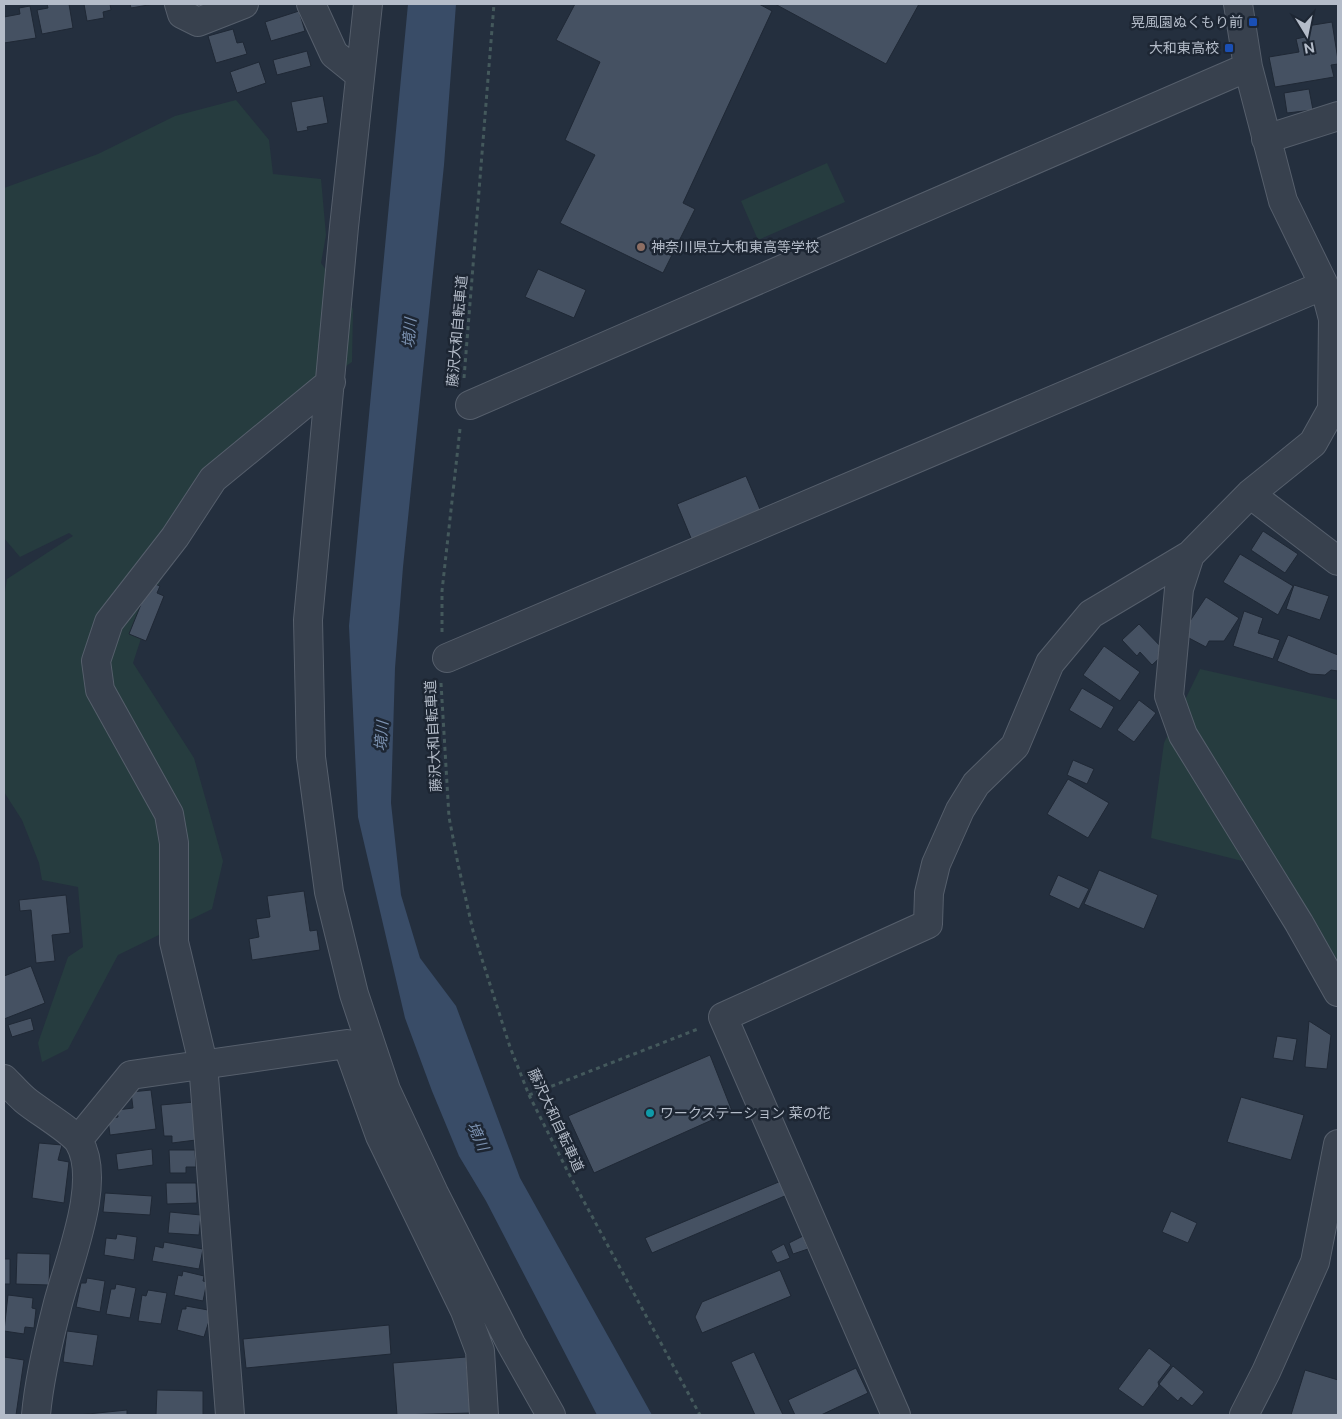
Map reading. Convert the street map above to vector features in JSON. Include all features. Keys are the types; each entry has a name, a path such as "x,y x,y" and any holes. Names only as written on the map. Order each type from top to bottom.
{"street":[{"path":"179,4 182,14 198,22 244,4"},
{"path":"311,4 334,54 360,75"},
{"path":"368,4 344,227 332,382 308,620 311,757 329,892 354,994 386,1090 434,1193 511,1344 550,1415"},
{"path":"896,1415 723,1017 928,924 929,893 936,864 960,810 976,784 1015,746 1050,664 1091,614 1190,555 1250,494 1312,443 1332,410 1333,319 1324,285 1283,201 1248,67 1238,4"},
{"path":"465,416 1248,67"},
{"path":"1266,139 1338,116"},
{"path":"443,658 1324,285"},
{"path":"230,1415 203,1063 174,942 174,844 169,814 100,690 96,661 108,622 175,537 213,479 332,382"},
{"path":"1250,494 1338,561"},
{"path":"1190,555 1179,589 1170,696 1172,704 1183,735 1299,923 1338,992"},
{"path":"78,1140 131,1075 203,1063 347,1044 380,1136 465,1311 480,1352 484,1415"},
{"path":"4,1079 25,1100 78,1140 86,1156 87,1171 83,1220 57,1308 37,1399 36,1415"},
{"path":"1244,1415 1266,1372 1315,1262 1338,1144"}],"path":[{"name":"藤沢大和自転車道","path":"464,379 494,4"},
{"name":"藤沢大和自転車道","path":"465,416 442,591 443,658 449,817 473,930 510,1046 529,1095 569,1174 700,1415"},
{"path":"529,1095 710,1024 723,1017"}],"green space":[{"path":"236,100 269,140 273,174 321,179 326,235 321,263 353,309 352,362 265,421 165,565 133,663 194,758 223,861 212,909 118,955 68,1049 42,1062 38,1043 68,957 83,947 78,887 42,880 39,863 22,820 4,792 4,598 7,579 73,536 69,533 20,557 4,538 4,188 98,154 175,116"},
{"path":"827,163 845,202 758,240 741,201"},
{"path":"1200,669 1338,700 1338,968 1278,870 1151,838 1164,743"}],"water":[{"name":"境川","path":"408,4 456,4 444,165 403,567 395,668 391,803 401,895 420,958 456,1006 520,1178 652,1415 597,1415 486,1201 459,1156 405,1018 358,817 349,626"}],"building":[{"path":"47,4 69,4 73,28 42,34 37,10 48,8"},
{"path":"84,4 110,4 111,10 103,12 104,18 87,21"},
{"path":"130,4 154,4 131,8"},
{"path":"575,4 759,4 772,11 683,203 695,209 663,273 560,223 595,155 565,140 600,62 556,40"},
{"path":"775,4 919,4 886,64"},
{"path":"30,6 36,38 4,43 4,17 20,14 19,8"},
{"path":"299,11 305,31 271,41 265,22"},
{"path":"1332,22 1338,60 1338,64 1331,65 1334,77 1275,87 1269,57 1299,52 1296,39 1309,36 1307,26"},
{"path":"233,29 237,43 243,42 247,54 216,63 208,36"},
{"path":"307,51 311,66 277,75 273,60"},
{"path":"259,62 266,83 237,93 230,72"},
{"path":"1309,89 1313,110 1287,113 1284,93"},
{"path":"323,96 328,123 307,127 308,130 297,132 291,102"},
{"path":"538,269 586,290 574,318 525,297"},
{"path":"746,476 762,514 693,543 677,504"},
{"path":"1263,531 1298,554 1285,573 1251,550"},
{"path":"1240,554 1293,586 1278,615 1223,582"},
{"path":"150,582 160,586 157,593 164,596 146,641 129,634"},
{"path":"1294,585 1329,596 1320,620 1286,609"},
{"path":"1206,597 1239,618 1224,641 1209,641 1206,647 1187,637 1188,624"},
{"path":"1244,611 1263,618 1258,633 1280,640 1273,659 1233,646"},
{"path":"1139,624 1166,652 1152,665 1140,652 1137,656 1122,640"},
{"path":"1288,635 1338,655 1338,671 1331,670 1325,675 1310,674 1277,661"},
{"path":"1104,646 1140,672 1120,701 1083,675"},
{"path":"1082,688 1114,707 1101,729 1069,710"},
{"path":"1139,700 1156,713 1134,742 1117,730"},
{"path":"1073,760 1094,769 1087,784 1067,775"},
{"path":"1068,779 1109,803 1088,838 1047,814"},
{"path":"1099,870 1158,895 1144,929 1084,904"},
{"path":"1058,875 1089,889 1079,909 1049,895"},
{"path":"304,891 310,931 317,930 320,950 252,960 249,939 259,937 256,919 270,917 267,896"},
{"path":"66,895 70,933 52,935 55,961 36,963 31,910 20,911 19,900"},
{"path":"31,966 45,1003 4,1019 4,976"},
{"path":"31,1018 34,1030 12,1037 8,1025"},
{"path":"1309,1021 1331,1035 1327,1069 1305,1067"},
{"path":"1277,1036 1297,1039 1293,1061 1273,1058"},
{"name":"ワークステーション 菜の花","path":"710,1055 732,1111 594,1173 568,1116"},
{"path":"151,1090 156,1129 110,1135 108,1119 118,1117 117,1110 133,1108 131,1092"},
{"path":"1241,1097 1304,1115 1291,1160 1227,1142"},
{"path":"194,1102 196,1140 172,1143 172,1136 164,1136 161,1105"},
{"path":"39,1143 62,1145 58,1160 69,1162 64,1203 32,1198"},
{"path":"152,1149 153,1165 118,1170 116,1154"},
{"path":"169,1150 195,1150 196,1167 186,1167 186,1173 170,1173"},
{"path":"781,1181 787,1195 652,1253 645,1238"},
{"path":"166,1183 196,1183 197,1203 167,1204"},
{"path":"105,1193 152,1196 150,1215 103,1212"},
{"path":"1171,1211 1197,1223 1188,1243 1162,1232"},
{"path":"170,1212 201,1215 199,1235 168,1233"},
{"path":"117,1234 137,1237 134,1260 104,1255 106,1238 116,1239"},
{"path":"803,1236 808,1249 793,1254 789,1243"},
{"path":"164,1242 203,1249 199,1269 152,1261 155,1246 163,1248"},
{"path":"784,1244 790,1258 777,1263 771,1251"},
{"path":"17,1253 50,1254 49,1285 16,1284"},
{"path":"4,1259 10,1259 10,1284 4,1284"},
{"path":"780,1270 791,1296 702,1333 695,1317 702,1302"},
{"path":"183,1271 204,1276 203,1281 207,1282 203,1301 174,1295 178,1275 182,1276"},
{"path":"87,1278 105,1281 100,1312 76,1307 81,1283 86,1283"},
{"path":"116,1284 136,1288 130,1318 106,1314 111,1289 115,1289"},
{"path":"148,1290 167,1293 161,1324 138,1321 142,1295 146,1296"},
{"path":"8,1295 33,1298 32,1308 36,1309 34,1328 25,1327 24,1334 4,1331"},
{"path":"186,1306 208,1310 209,1321 204,1337 177,1330 182,1309 186,1309"},
{"path":"389,1325 391,1354 246,1368 243,1339"},
{"path":"67,1331 98,1335 93,1366 63,1362"},
{"path":"1149,1348 1171,1365 1158,1382 1159,1386 1143,1407 1118,1389"},
{"path":"754,1352 783,1415 755,1415 731,1362"},
{"path":"4,1357 24,1360 16,1415 4,1415"},
{"path":"466,1357 471,1413 397,1415 393,1363"},
{"path":"1173,1366 1204,1392 1192,1406 1181,1397 1178,1401 1159,1384"},
{"path":"856,1368 868,1393 821,1415 795,1415 788,1400"},
{"path":"1305,1370 1338,1380 1338,1415 1291,1415"},
{"path":"157,1390 203,1391 203,1415 156,1415"},
{"path":"127,1410 127,1415 78,1415"}],"place":[{"name":"晃風園ぬくもり前","path":"1253,22"},
{"name":"大和東高校","path":"1229,48"},
{"name":"神奈川県立大和東高等学校","path":"641,247"},
{"name":"ワークステーション 菜の花","path":"650,1113"}]}
